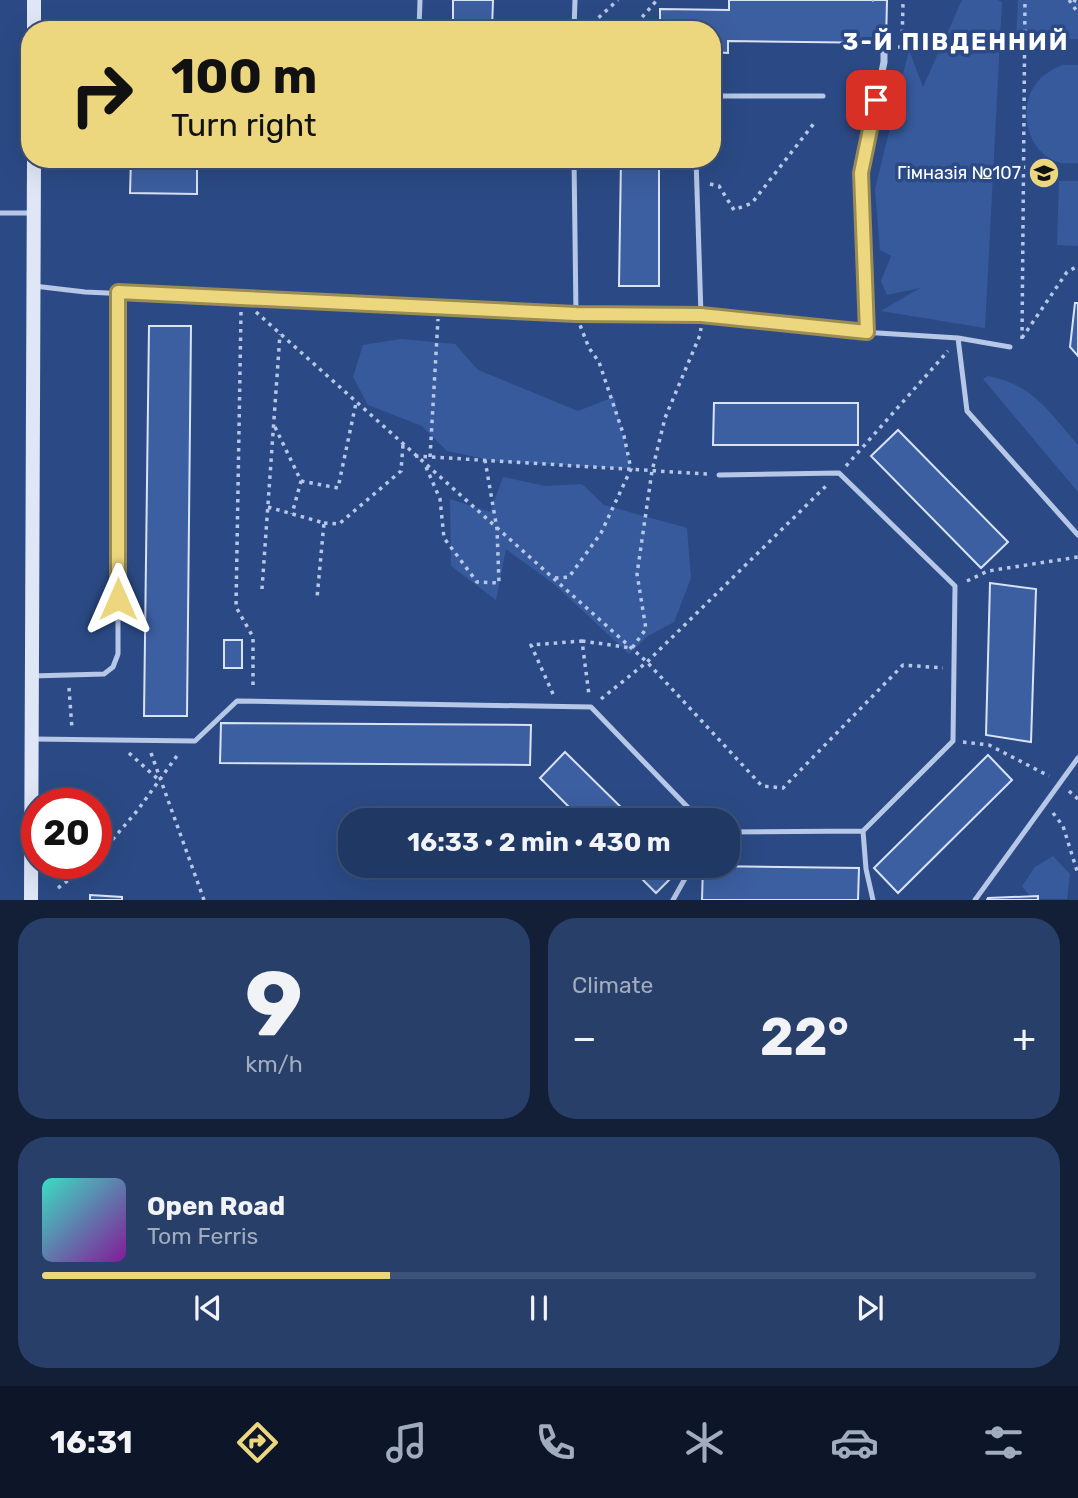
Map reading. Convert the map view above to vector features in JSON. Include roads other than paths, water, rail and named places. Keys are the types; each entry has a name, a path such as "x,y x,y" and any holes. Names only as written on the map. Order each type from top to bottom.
{"street":[{"path":"34,0 34,21"},
{"path":"867,332 861,173 884,51"},
{"path":"30,900 34,168"}],"lane":[{"path":"420,21 421,0"},
{"path":"574,21 575,0"},
{"path":"721,96 823,96"},
{"path":"574,168 576,314"},
{"path":"696,168 701,315"},
{"path":"0,213 33,213"},
{"path":"34,286 85,292 576,314 701,315 867,332 958,338 1010,347"},
{"path":"32,676 104,674 113,667 118,654 118,292"},
{"path":"958,338 967,411 1078,535"},
{"path":"719,475 839,473 955,586 953,741 863,831 740,832"},
{"path":"31,739 195,741 237,701 591,707 688,808"},
{"path":"975,900 1078,758"},
{"path":"863,831 866,869 873,900"},
{"path":"673,900 685,878"}],"place":[{"name":"Гімназія №107","path":"1044,173"}],"district":[{"name":"3-Й ПІВДЕННИЙ","path":"956,42"}]}
